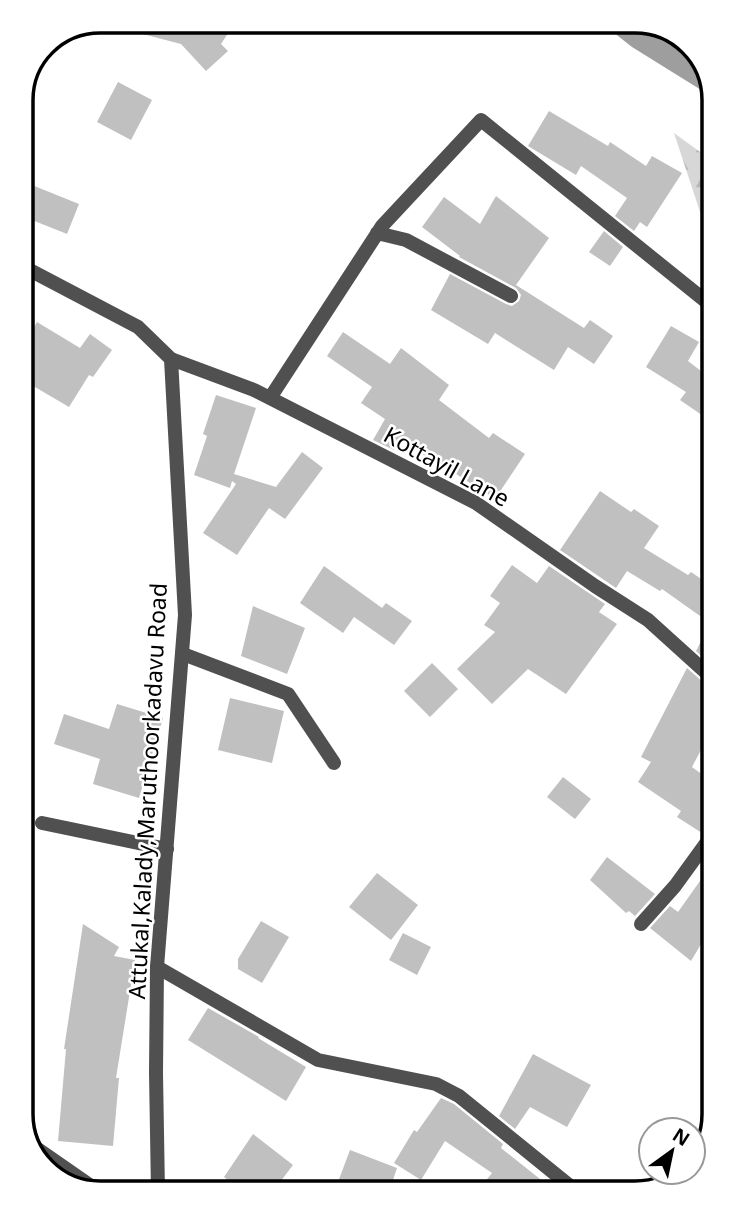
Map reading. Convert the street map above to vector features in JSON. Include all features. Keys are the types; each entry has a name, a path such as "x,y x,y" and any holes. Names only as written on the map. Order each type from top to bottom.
{"street":[{"path":"270,398 382,226 481,120 702,298"},
{"path":"377,233 406,240 510,296"},
{"path":"33,272 138,327 171,359"},
{"name":"Kottayil Lane","path":"171,359 254,390 477,503 648,620 702,669"},
{"name":"Attukal,Kalady,Maruthoorkadavu Road","path":"158,1181 157,967 185,615 171,359"},
{"path":"183,654 288,694 334,763"},
{"path":"42,822 167,849"},
{"path":"640,924 675,886 702,849"},
{"path":"157,967 318,1060 436,1084 459,1096 564,1181"},
{"path":"49,1157 77,1176"}],"green space":[{"path":"674,133 702,153 702,218"}],"shaded area":[{"path":"614,33 639,33 664,40 685,56 695,71 700,90"}],"building":[{"path":"139,33 228,33 221,44 228,51 206,71 181,44"},
{"path":"118,82 152,100 131,140 97,122"},
{"path":"549,111 608,146 610,142 646,166 652,156 682,173 647,227 640,222 634,231 615,216 627,198 581,166 576,175 528,146"},
{"path":"33,185 79,204 67,234 33,220"},
{"path":"496,196 549,238 516,285 584,328 590,320 613,336 594,364 568,347 554,370 495,333 488,344 431,310 450,274 506,304 512,306 519,301 521,295 516,288 459,257 422,227 444,197 480,224"},
{"path":"604,231 623,247 610,266 589,252"},
{"path":"37,322 80,348 90,334 112,350 93,377 89,375 69,407 33,386 33,329"},
{"path":"671,326 699,342 688,361 702,369 702,415 680,400 686,392 646,367"},
{"path":"343,332 390,364 401,348 449,385 439,400 489,438 493,433 525,454 495,499 453,472 451,475 401,438 394,450 373,440 385,419 361,403 372,387 327,356"},
{"path":"216,395 256,408 234,474 276,487 302,452 323,468 285,519 269,508 237,555 203,533 236,484 232,481 230,488 194,475 207,436 203,434"},
{"path":"600,491 631,512 634,509 659,526 644,548 688,575 691,572 702,580 702,617 662,589 660,591 627,571 616,588 560,550"},
{"path":"512,565 537,583 549,566 605,604 599,612 617,624 566,694 528,669 492,704 457,669 495,632 484,625 500,603 490,596"},
{"path":"324,566 382,608 386,603 412,621 394,645 354,617 343,633 300,603"},
{"path":"253,606 305,628 287,674 241,656"},
{"path":"702,639 702,656 696,651"},
{"path":"432,663 458,689 430,717 404,691"},
{"path":"687,668 702,681 702,748 692,767 702,774 702,833 677,817 681,811 638,782 651,762 641,757"},
{"path":"230,698 284,711 272,763 218,750"},
{"path":"117,704 163,718 139,798 93,784 100,759 54,744 64,714 109,729"},
{"path":"563,777 591,799 575,819 547,797"},
{"path":"607,857 655,894 635,916 629,911 626,913 590,880"},
{"path":"377,873 418,905 391,940 349,907"},
{"path":"702,878 702,942 691,961 650,928 670,906 678,912"},
{"path":"261,921 289,937 262,983 238,969 238,959"},
{"path":"83,924 119,947 114,956 135,960 116,1078 119,1078 113,1146 58,1141 64,1049"},
{"path":"403,933 431,947 417,975 389,960"},
{"path":"208,1008 306,1067 286,1101 188,1040"},
{"path":"533,1054 591,1085 567,1127 530,1107 515,1129 499,1116"},
{"path":"441,1098 454,1104 503,1144 501,1148 542,1181 486,1181 492,1173 445,1141 421,1180 394,1163 414,1130 417,1132"},
{"path":"253,1134 293,1165 281,1181 229,1181 224,1177"},
{"path":"350,1150 397,1168 393,1181 338,1181"}]}
